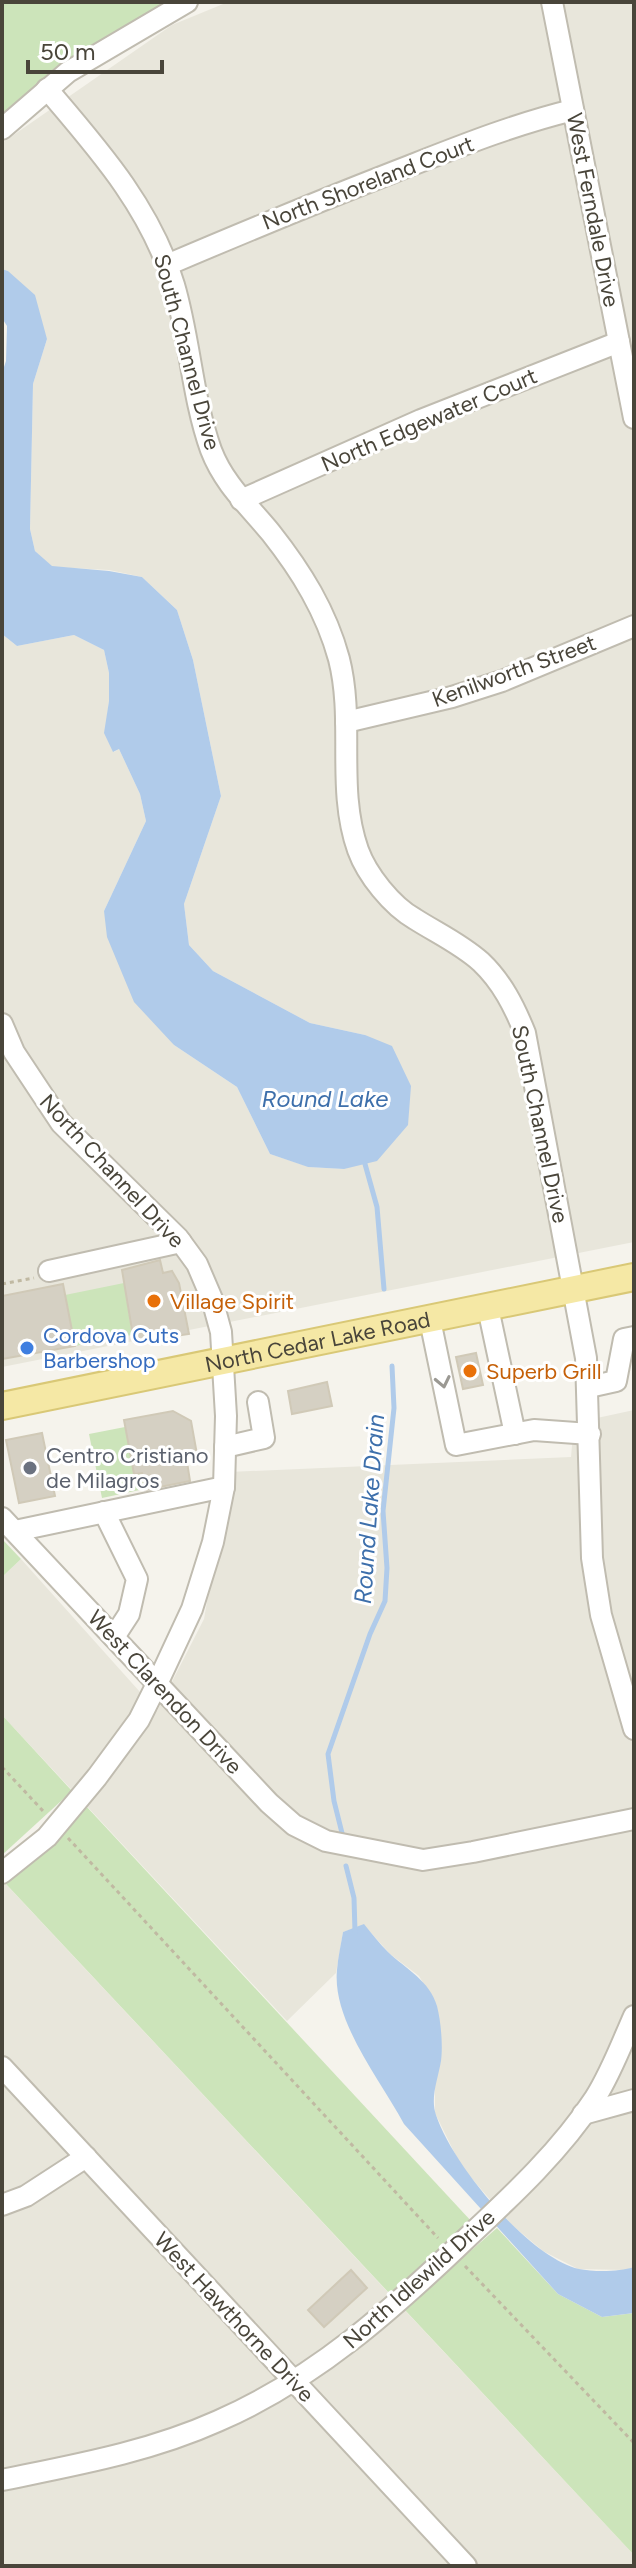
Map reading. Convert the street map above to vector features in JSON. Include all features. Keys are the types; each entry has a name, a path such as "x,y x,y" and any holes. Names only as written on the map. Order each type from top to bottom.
{"main road":[{"name":"North Cedar Lake Road","path":"2,1406 634,1277"}],"street":[{"path":"2,129 68,72 187,2"},
{"name":"West Ferndale Drive","path":"552,2 634,418"},
{"name":"South Channel Drive","path":"47,89 112,164 142,210 174,286 211,450 231,488 270,532 305,579 326,618 339,660 346,704 345,760 349,809 358,852 379,885 411,917 456,942 482,962 509,996 525,1033 574,1290 589,1387 592,1558 601,1615 634,1729"},
{"name":"North Shoreland Court","path":"167,265 264,223 468,143 532,120 573,110"},
{"name":"North Edgewater Court","path":"241,500 421,420 619,342"},
{"name":"Kenilworth Street","path":"346,722 452,697 502,681 634,626"},
{"name":"North Channel Drive","path":"2,1024 14,1052 61,1123 181,1242 197,1264 212,1299 221,1332 225,1447 224,1487 213,1542 192,1609 139,1720 47,1837 2,1873"},
{"path":"49,1271 181,1242"},
{"path":"488,1308 515,1434"},
{"path":"430,1320 456,1445 534,1430 590,1434"},
{"path":"589,1387 616,1381 624,1339 634,1337"},
{"path":"225,1447 264,1438 258,1402"},
{"path":"8,1524 104,1512 224,1487"},
{"path":"104,1512 137,1579 129,1614 114,1637"},
{"name":"West Clarendon Drive","path":"8,1524 269,1803 294,1825 326,1841 423,1860 634,1819"},
{"path":"583,2114 597,2096 634,2016"},
{"name":"West Hawthorne Drive","path":"2,2067 466,2566"},
{"path":"583,2114 634,2100"},
{"name":"North Idlewild Drive","path":"2,2480 90,2463 150,2446 216,2422 272,2395 325,2361 400,2302 504,2203 566,2138 583,2114"},
{"path":"2,2205 26,2196 86,2157"}],"path":[{"path":"2,1284 50,1275 49,1271"},
{"path":"2,1767 452,2252 634,2443"}],"shaded area":[{"path":"228,2 634,2 634,1242 2,1367 2,634 17,646 74,635 104,650 109,673 105,733 114,752 119,749 140,794 146,821 104,911 174,1045 237,1087 270,1154 309,1167 344,1169 365,1035 310,1023 213,971 189,945 184,904 221,796 193,660 177,610 142,577 109,570 52,567 35,551 30,529 33,384 47,339 8,271 2,269 2,143 172,25"},
{"path":"634,1410 634,2267 625,2270 578,2269 543,2251 512,2225 461,2166 435,2113 435,2083 441,2060 440,2032 436,2004 419,1976 390,1954 364,1925 343,1932 336,1973 287,2021 2,1715 2,1577 21,1559 157,1711 204,1619 229,1472 571,1457 574,1423"},
{"path":"2,1880 634,2555 634,2566 2,2566"}],"green space":[{"path":"2,2 187,2 2,129"},
{"path":"124,1283 132,1335 75,1346 65,1295"},
{"path":"125,1427 134,1474 142,1473 144,1489 102,1498 89,1434"},
{"path":"2,1539 21,1559 2,1577"},
{"path":"2,1715 72,1791 2,1855"},
{"path":"86,1806 472,2222 390,2294 6,1884"},
{"path":"497,2228 558,2294 602,2317 634,2313 634,2555 404,2309"}],"water":[{"name":"Round Lake","path":"2,269 35,295 47,339 33,384 30,529 35,551 52,566 142,577 177,610 193,660 221,796 184,904 189,945 213,971 310,1023 365,1035 392,1046 411,1086 408,1125 377,1161 344,1169 308,1167 270,1154 237,1087 174,1045 134,1002 107,937 104,911 146,821 140,794 119,749 113,752 104,733 109,673 104,650 74,635 17,646 2,634 2,373 6,361 7,326 2,318"},
{"path":"364,1924 388,1952 423,1982 434,1997 440,2019 442,2048 434,2109 458,2158 494,2206 537,2247 559,2261 592,2271 634,2267 634,2313 602,2317 558,2294 404,2124 350,2029 337,1989 337,1965 343,1932"}],"building":[{"name":"Village Spirit","path":"160,1260 163,1273 172,1271 179,1283 189,1334 134,1342 122,1270"},
{"path":"63,1284 75,1346 2,1359 2,1296"},
{"name":"Superb Grill","path":"476,1353 483,1385 463,1389 456,1357"},
{"path":"327,1382 332,1406 292,1414 288,1391"},
{"path":"173,1411 191,1421 198,1460 187,1462 190,1481 145,1490 142,1473 134,1474 124,1420"},
{"name":"Centro Cristiano de Milagros","path":"42,1433 55,1496 19,1503 6,1440"},
{"path":"351,2270 367,2288 324,2327 308,2310"}],"waterway":[{"name":"Round Lake Drain","path":"365,1164 377,1207 384,1289"},
{"name":"Round Lake Drain","path":"343,1837 334,1801 328,1754 370,1634 385,1601 387,1568 383,1511 394,1408 392,1366"},
{"name":"Round Lake Drain","path":"346,1866 354,1898 355,1932"}],"place":[{"name":"Village Spirit","path":"154,1301"},
{"name":"Cordova Cuts Barbershop","path":"27,1348"},
{"name":"Superb Grill","path":"470,1371"},
{"name":"Centro Cristiano de Milagros","path":"30,1468"}]}
